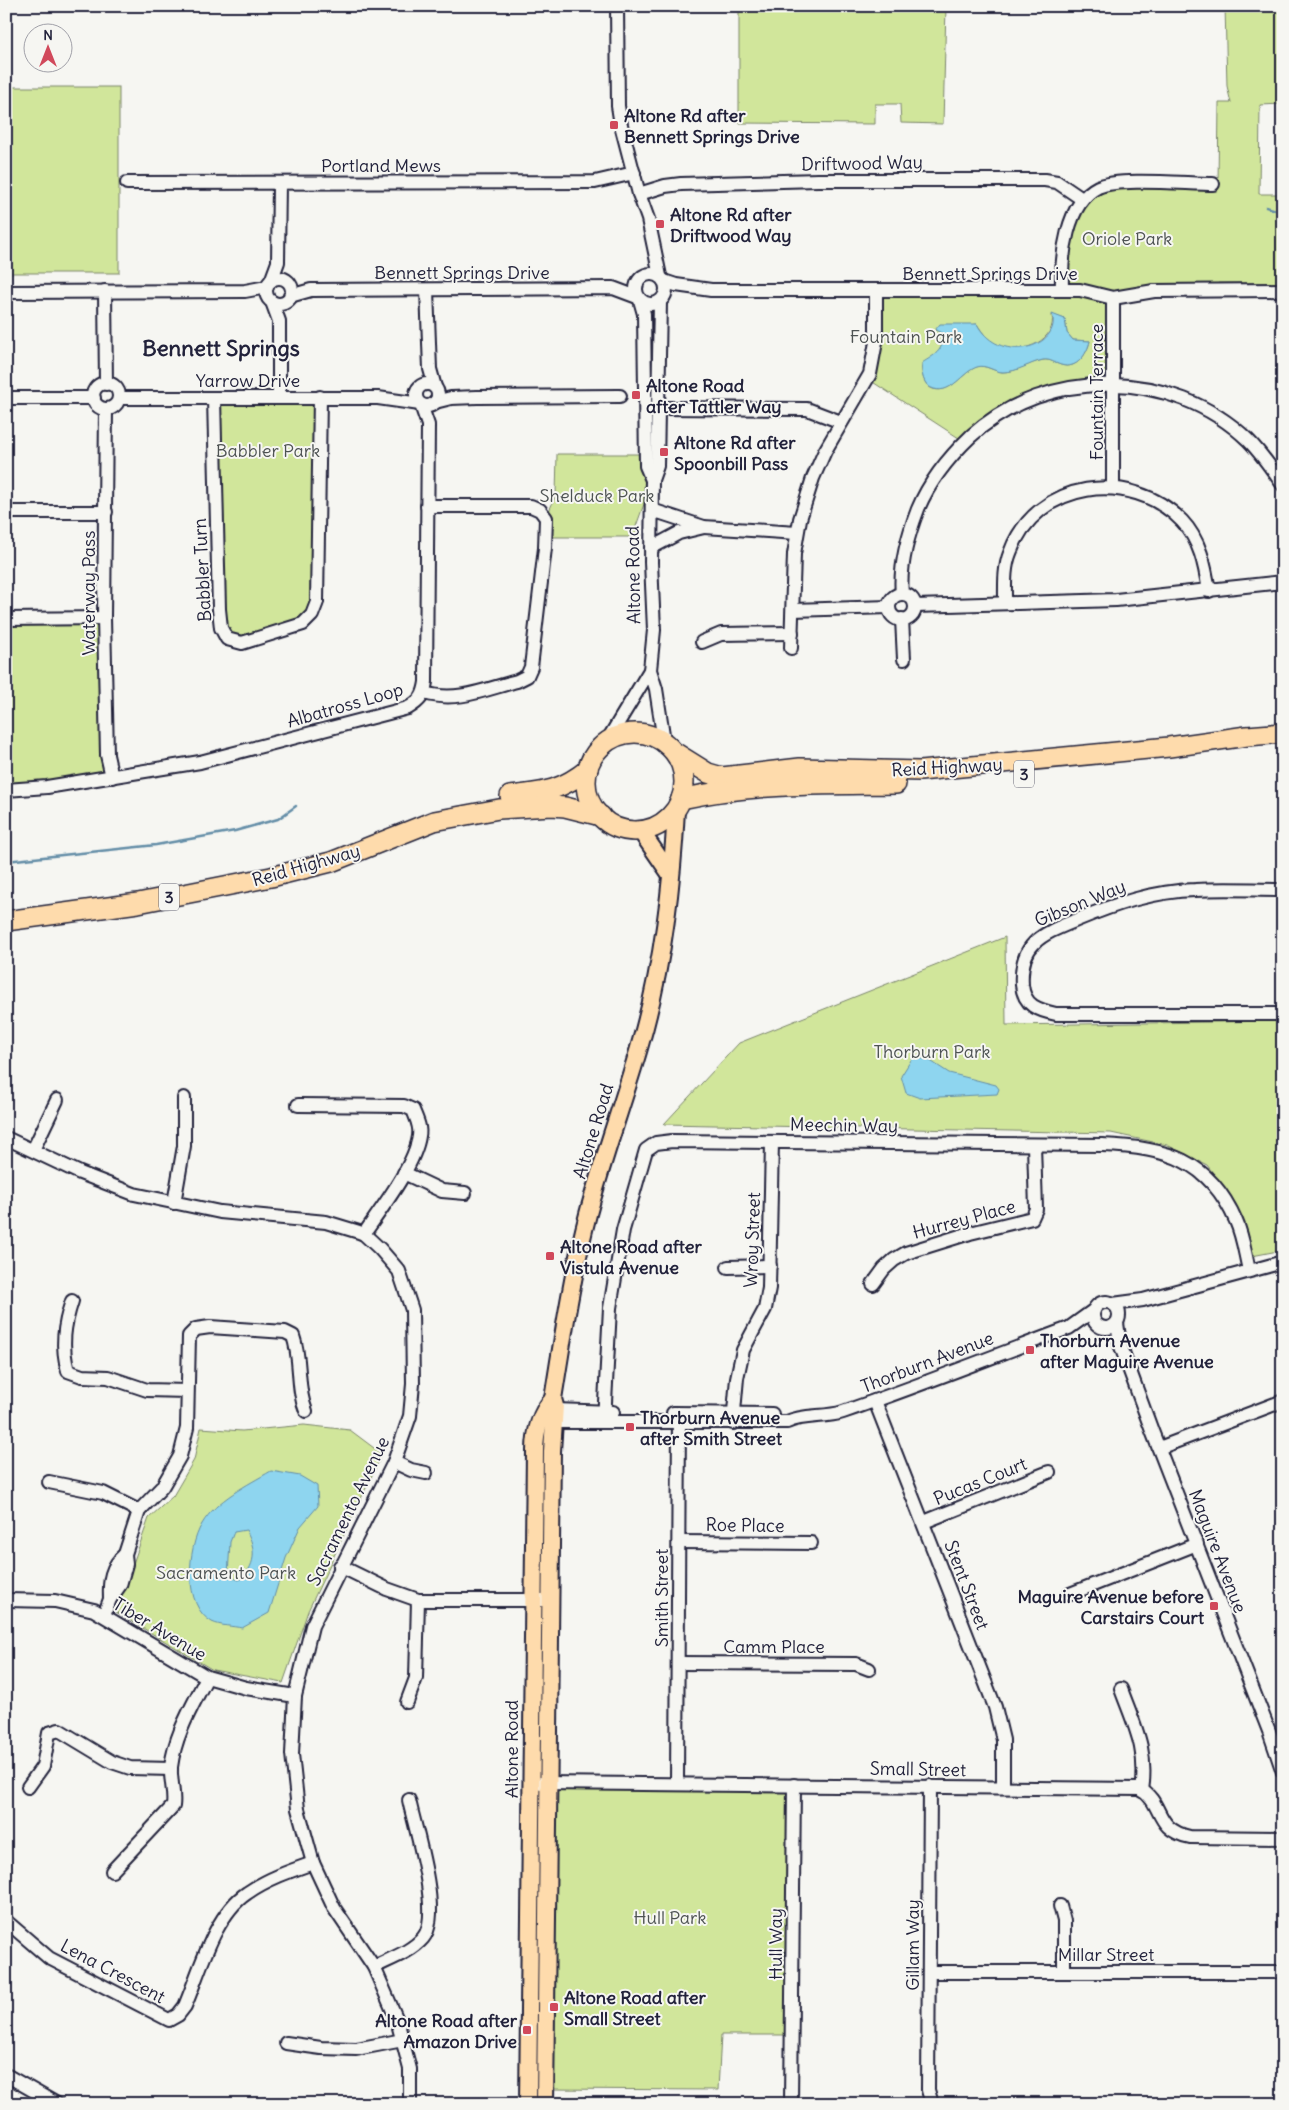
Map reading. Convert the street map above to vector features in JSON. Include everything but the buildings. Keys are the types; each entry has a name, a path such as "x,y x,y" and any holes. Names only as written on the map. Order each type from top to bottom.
{"highway":[{"path":"631,733 648,734 670,748 684,777 678,804 664,822 640,830 622,829 600,816 588,794 588,769 595,754 607,742 631,733"},
{"name":"Reid Highway","path":"670,748 708,773 722,776 800,768 920,771 1169,747 1283,733"},
{"name":"Reid Highway","path":"678,804 711,792 763,787 964,780 1283,744"},
{"name":"Reid Highway","path":"6,910 134,892 268,867 327,852 441,808 481,800 548,792 573,781 588,769"},
{"name":"Reid Highway","path":"6,921 138,903 300,871 331,862 434,821 468,813 498,808 552,806 565,807 600,816"}],"main road":[{"name":"Altone Road","path":"546,2104 550,1600 554,1410 568,1299 576,1263 589,1213 641,1042 667,914 678,804"},
{"path":"640,830 671,875"},
{"name":"Altone Road","path":"528,2104 535,1439 547,1405 554,1410"}],"street":[{"path":"617,6 618,106 625,146 648,219 666,290 661,300 647,304 639,298 636,288 641,278 652,238"},
{"name":"Portland Mews","path":"127,183 596,182 634,173"},
{"name":"Driftwood Way","path":"639,194 665,186 681,184 818,180 1022,179 1057,182 1082,199"},
{"path":"279,183 278,291 280,398"},
{"path":"1062,290 1061,268 1066,237 1082,199 1099,186 1108,184 1213,184"},
{"path":"641,278 651,274 662,278"},
{"name":"Bennett Springs Drive","path":"6,292 613,288 641,278"},
{"name":"Bennett Springs Drive","path":"662,278 676,285 711,290 1080,290 1113,298 1154,291 1283,290"},
{"name":"Bennett Springs Drive","path":"661,300 695,287"},
{"name":"Bennett Springs Drive","path":"613,288 639,298"},
{"path":"427,290 430,369 438,397 428,425"},
{"path":"791,648 794,554 798,533 813,478 841,422 870,374 876,342 876,290"},
{"path":"105,291 106,384"},
{"name":"Altone Road","path":"639,298 644,314 646,466 652,480"},
{"name":"Fountain Terrace","path":"1113,298 1113,487"},
{"name":"Altone Road","path":"661,300 657,466 652,480 651,548 654,630 650,670 670,748"},
{"path":"428,331 425,345 424,371 417,389 416,398 428,425"},
{"path":"106,384 114,386 119,398 114,406 106,409 98,406 94,398 98,387 106,384"},
{"path":"378,398 417,389 428,384 454,394 477,397"},
{"path":"902,594 900,579 905,552 922,499 937,473 965,442 1001,413 1043,394 1074,386 1113,385 1164,392 1206,410 1247,440 1262,456 1283,485"},
{"path":"378,398 429,406 451,398 620,396"},
{"path":"6,398 94,398"},
{"name":"Yarrow Drive","path":"119,398 378,398"},
{"name":"Babbler Turn","path":"214,398 221,628 227,639 242,643 303,624 312,616 317,602 320,398"},
{"path":"658,408 806,410 841,422"},
{"name":"Waterway Pass","path":"106,409 104,618 107,755 112,777"},
{"name":"Albatross Loop","path":"6,790 47,787 200,762 408,708 419,701 425,693 428,425"},
{"path":"1005,602 1006,569 1010,553 1016,538 1031,519 1049,503 1065,495 1081,490 1113,487 1152,499 1164,506 1182,522 1193,537 1203,557 1209,590"},
{"path":"425,693 439,698 452,698 518,681 527,676 531,667 545,548 546,518 540,510 531,506 426,506"},
{"path":"652,510 704,527 798,533"},
{"path":"6,512 106,512"},
{"path":"651,548 679,533 704,527"},
{"path":"915,606 1116,600 1283,582"},
{"path":"902,594 910,597 915,606 913,614 902,619 893,616 889,607 892,598 902,594"},
{"path":"793,610 889,607"},
{"path":"6,619 104,618"},
{"path":"902,619 904,660"},
{"path":"702,642 721,634 792,633"},
{"name":"Altone Road","path":"607,742 650,670"},
{"name":"Gibson Way","path":"1283,890 1174,892 1104,908 1047,932 1034,941 1027,951 1022,976 1025,999 1033,1008 1056,1014 1283,1014"},
{"path":"174,1203 184,1146 184,1098"},
{"path":"33,1150 57,1100"},
{"path":"298,1105 404,1106 413,1110 420,1135 404,1173 364,1234"},
{"name":"Sacramento Avenue","path":"6,1138 80,1173 134,1194 220,1212 326,1222 364,1234 398,1271 412,1310 413,1384 410,1416 394,1462 340,1566 312,1626 295,1696 292,1754 298,1809 313,1863 334,1908 374,1967 397,2020 410,2069 410,2104"},
{"name":"Meechin Way","path":"604,1416 610,1308 623,1230 646,1150 656,1143 672,1141 772,1142 1148,1148 1170,1154 1192,1165 1207,1176 1230,1208 1237,1223 1249,1270"},
{"name":"Wroy Street","path":"734,1418 736,1378 743,1350 765,1309 769,1288 772,1142"},
{"name":"Hurrey Place","path":"873,1284 884,1269 906,1253 970,1233 1032,1218 1036,1209 1034,1145"},
{"path":"404,1173 442,1191 465,1193"},
{"path":"1113,1304 1143,1300 1283,1262"},
{"path":"728,1267 770,1266"},
{"path":"1110,1324 1143,1300"},
{"path":"72,1302 64,1325 64,1356 68,1371 82,1376 108,1377 146,1390 187,1391"},
{"name":"Thorburn Avenue","path":"1069,1328 1102,1303 1113,1304"},
{"path":"1110,1324 1118,1309 1113,1304"},
{"path":"1094,1310 1093,1317 1110,1324"},
{"name":"Thorburn Avenue","path":"554,1410 604,1416 734,1418 787,1414 795,1418 824,1417 875,1401 1069,1328 1110,1324"},
{"name":"Maguire Avenue","path":"1110,1324 1120,1344 1270,1731 1283,1772"},
{"path":"104,1615 110,1599 109,1580 117,1562 125,1554 139,1511 162,1487 180,1456 188,1428 189,1336 196,1329 210,1327 285,1332 294,1336 297,1347 301,1399 306,1411"},
{"name":"Stent Street","path":"875,1401 995,1707 1003,1740 1003,1787"},
{"path":"1159,1448 1283,1401"},
{"name":"Smith Street","path":"677,1784 680,1417"},
{"path":"394,1462 411,1470 426,1473"},
{"name":"Pucas Court","path":"924,1522 1050,1472"},
{"path":"49,1482 103,1493 139,1511"},
{"name":"Roe Place","path":"679,1542 811,1543"},
{"path":"1070,1594 1196,1544"},
{"path":"340,1566 387,1589 418,1600 550,1600"},
{"name":"Tiber Avenue","path":"6,1600 55,1601 104,1615 206,1677 246,1688 295,1696"},
{"path":"407,1702 416,1678 418,1600"},
{"name":"Camm Place","path":"678,1663 856,1664 869,1669"},
{"path":"112,1871 173,1806 174,1794 171,1769 178,1735 206,1677"},
{"path":"1121,1689 1144,1754 1146,1768 1142,1791 1152,1800 1168,1828 1180,1835 1190,1837 1283,1838"},
{"path":"28,1787 43,1766 49,1733 59,1730 112,1762 130,1768 171,1769"},
{"name":"Small Street","path":"531,1783 1129,1788 1142,1791"},
{"name":"Hull Way","path":"791,2104 794,1785"},
{"name":"Gillam Way","path":"930,1786 928,2090 932,2104"},
{"path":"374,1967 412,1948 424,1937 430,1922 431,1900 408,1800"},
{"name":"Lena Crescent","path":"6,1921 49,1958 169,2020 178,2016 185,2006 222,1919 245,1894 274,1877 313,1863"},
{"path":"1060,1906 1064,1921 1064,1971"},
{"name":"Millar Street","path":"929,1972 1283,1972"},
{"path":"286,2043 321,2048 356,2049 403,2040"},
{"path":"6,2076 57,2104"}],"green space":[{"path":"739,6 946,6 943,124 901,123 900,104 875,104 875,124 739,123"},
{"path":"1225,6 1283,6 1283,104 1260,105 1259,194 1283,194 1283,283 1218,283 1218,290 1113,298 1113,385 1043,394 965,442 868,379 876,290 1061,290 1075,213 1099,186 1218,184 1219,103 1231,103 1227,86","holes":["1052,315 1065,319 1067,333 1073,340 1090,341 1084,356 1072,365 1061,365 1043,360 1013,371 1002,372 979,366 951,386 939,390 930,388 924,380 922,367 942,345 943,332 935,330 977,324 991,341 1011,349 1029,347 1044,338 1052,324"]},
{"path":"6,87 119,87 119,273 6,273"},
{"name":"Babbler Park","path":"320,397 312,615 242,643 221,628 214,398"},
{"name":"Shelduck Park","path":"557,454 645,454 644,504 635,529 638,537 545,537 546,518 556,495"},
{"path":"104,618 112,777 6,790 6,619"},
{"name":"Thorburn Park","path":"1005,937 1006,1025 1283,1021 1283,1250 1252,1256 1236,1204 1207,1165 1167,1145 1111,1133 664,1124 739,1043"},
{"name":"Sacramento Park","path":"304,1425 350,1430 382,1454 308,1611 283,1683 213,1670 116,1612 149,1518 173,1496 194,1460 201,1428 242,1431"},
{"name":"Hull Park","path":"548,1783 794,1785 793,2035 721,2035 718,2090 545,2089"}],"water":[{"path":"1052,314 1065,319 1067,333 1073,340 1090,341 1084,356 1076,363 1067,366 1043,360 1014,371 1003,372 980,366 966,373 952,386 940,390 930,387 925,382 922,375 922,363 937,352 942,345 944,334 935,330 940,324 977,324 987,337 1000,345 1014,348 1027,347 1039,343 1048,335 1053,325"},
{"path":"913,1057 929,1060 949,1073 996,1085 999,1089 997,1094 920,1098 906,1093 901,1076"},
{"path":"271,1471 300,1476 317,1486 318,1506 300,1527 286,1558 269,1613 242,1628 212,1622 203,1614 196,1603 192,1591 191,1562 197,1535 208,1515 224,1500","holes":["246,1530 250,1537 253,1557 249,1569 239,1580 228,1576 230,1542 234,1532"]}],"waterway":[{"path":"1266,207 1283,212"},
{"path":"6,861 156,845 235,831 278,819 296,806"}],"place":[{"name":"Altone Rd after Bennett Springs Drive","path":"614,125"},
{"name":"Altone Rd after Driftwood Way","path":"660,224"},
{"name":"Altone Road after Tattler Way","path":"636,395"},
{"name":"Altone Rd after Spoonbill Pass","path":"664,452"},
{"name":"Altone Road after Vistula Avenue","path":"550,1256"},
{"name":"Thorburn Avenue after Maguire Avenue","path":"1030,1350"},
{"name":"Thorburn Avenue after Smith Street","path":"630,1427"},
{"name":"Maguire Avenue before Carstairs Court","path":"1214,1606"},
{"name":"Altone Road after Small Street","path":"554,2007"},
{"name":"Altone Road after Amazon Drive","path":"527,2030"}],"district":[{"name":"Bennett Springs","path":"221,348"}],"park label":[{"name":"Oriole Park","path":"1127,238"},
{"name":"Fountain Park","path":"906,336"}]}
